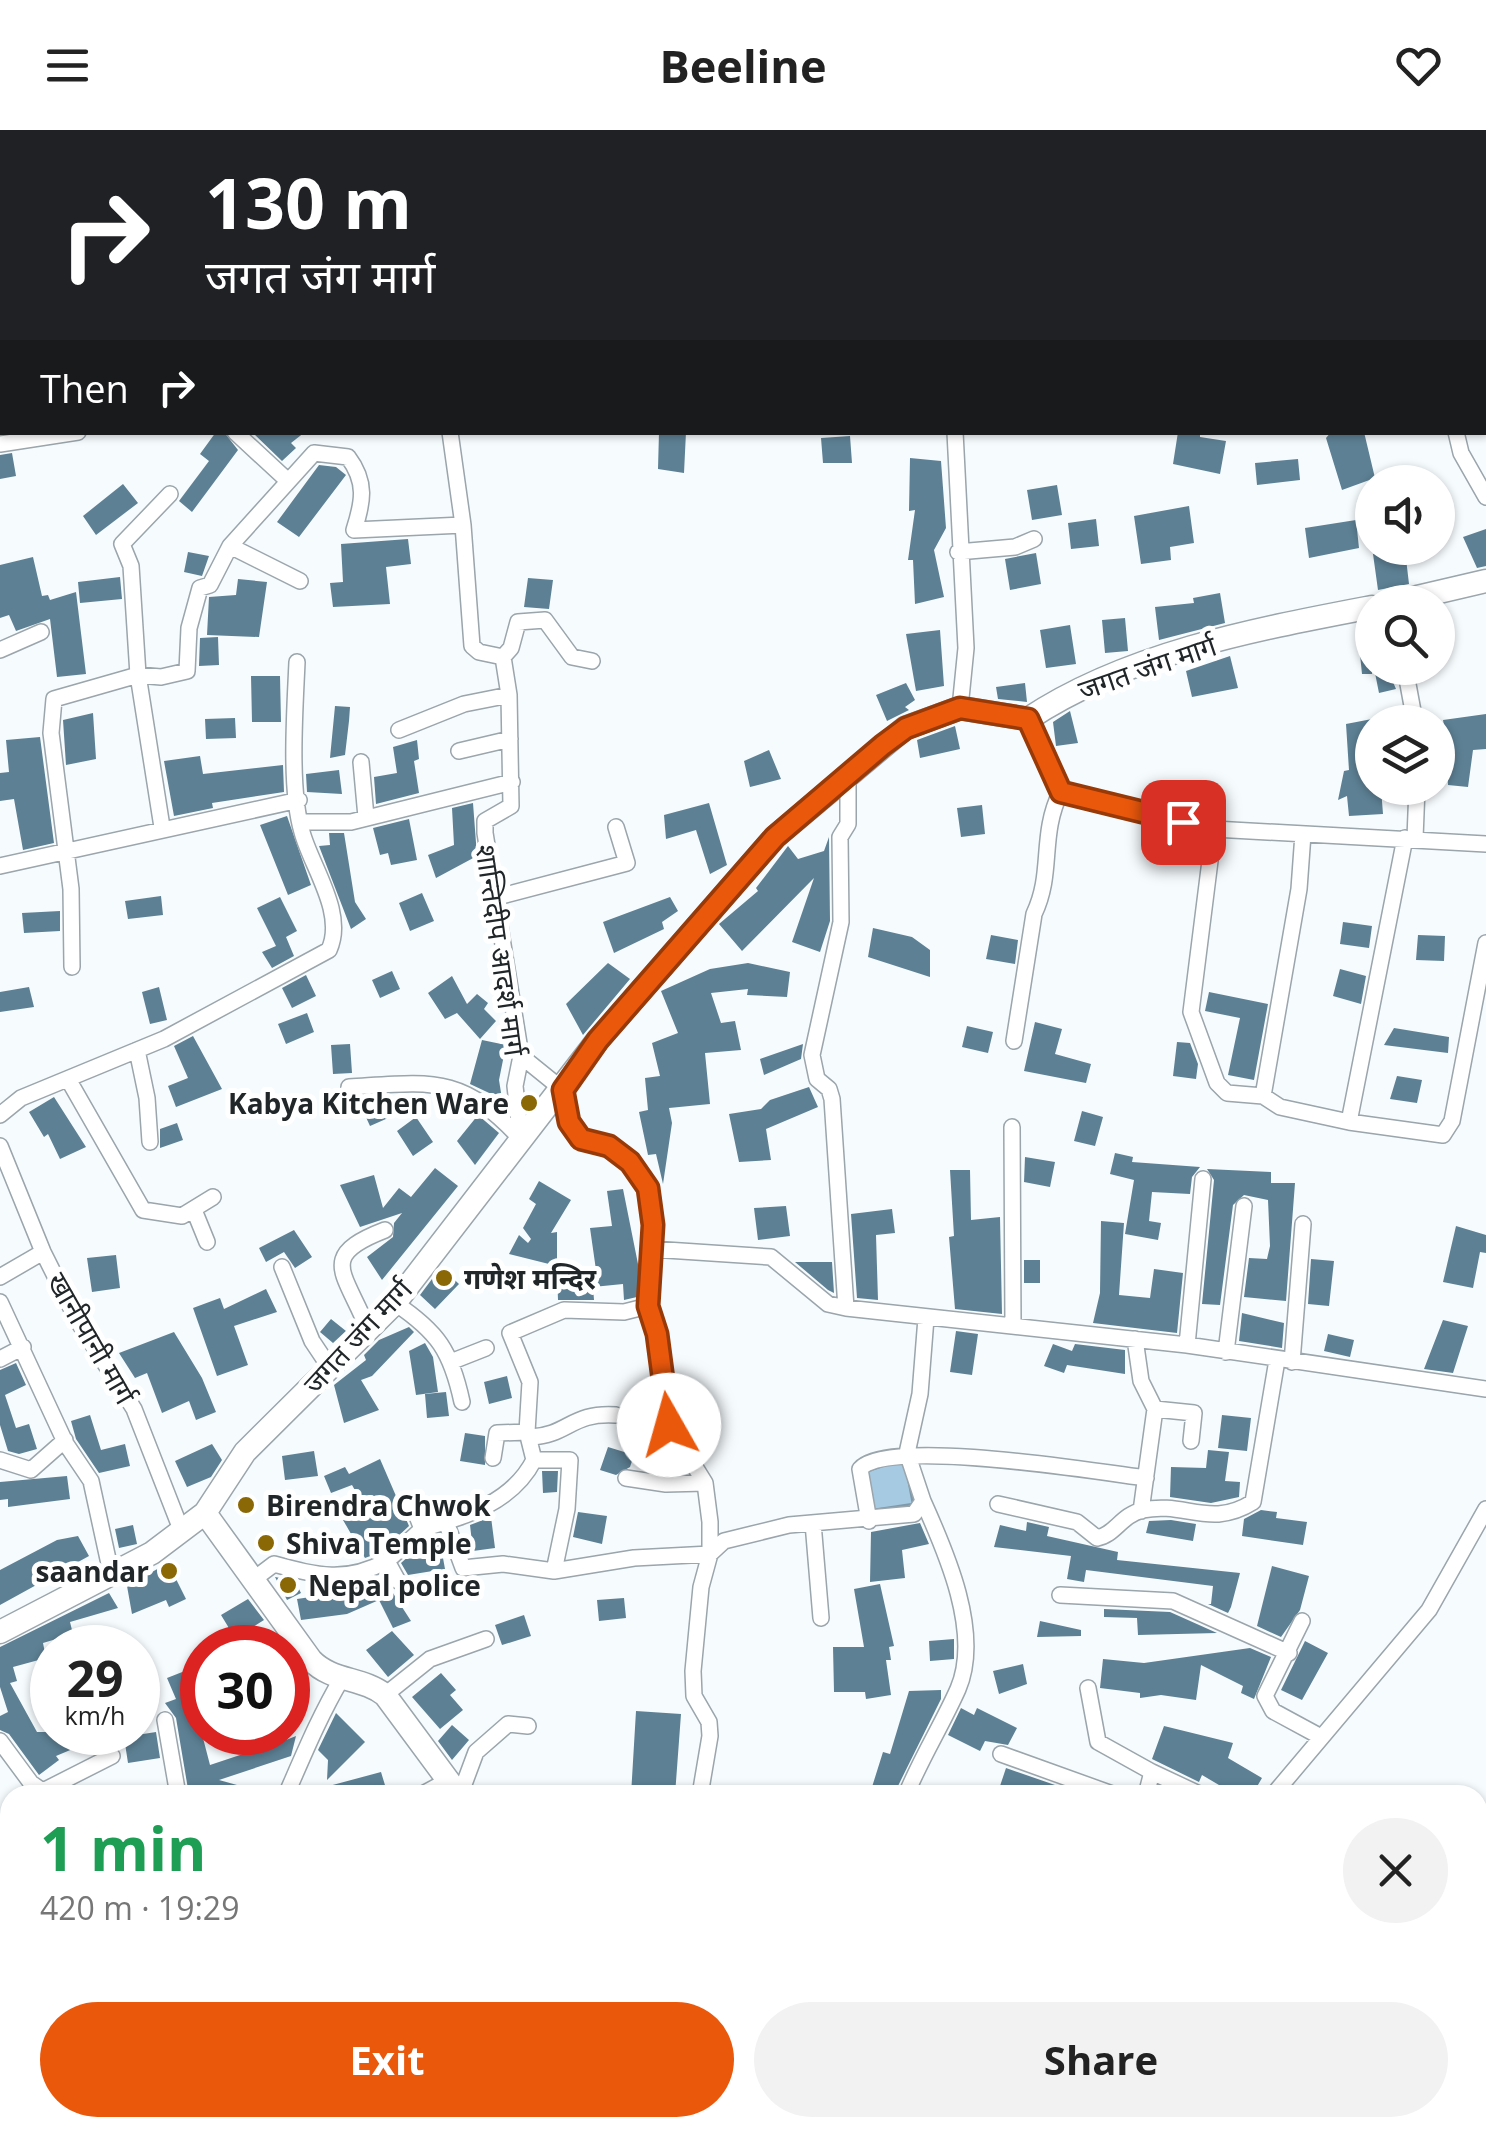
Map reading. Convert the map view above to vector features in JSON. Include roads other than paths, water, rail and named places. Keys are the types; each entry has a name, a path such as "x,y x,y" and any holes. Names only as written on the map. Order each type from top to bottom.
{"street":[{"path":"0,444 58,435"},
{"path":"238,435 288,482"},
{"path":"450,435 463,525 472,646 479,652 502,657"},
{"path":"956,435 958,552 966,648 960,708"},
{"path":"1457,435 1486,498"},
{"path":"72,967 65,854 51,733 54,699 138,675 160,677 187,670 194,603 200,588 210,585 230,546 314,453 348,457 362,475 362,502 354,530 463,525"},
{"path":"162,827 138,675 131,566 122,544 170,494"},
{"path":"958,552 1015,547 1034,539"},
{"path":"230,546 300,581"},
{"path":"1455,588 1486,581"},
{"name":"जगत जंग मार्ग","path":"0,1632 182,1532 205,1513 245,1452 395,1302 598,1040 730,885 775,837 906,728 960,708 1028,719 1068,692 1182,653 1276,625 1355,610"},
{"path":"502,657 511,648 518,622 528,618 545,620 572,657 592,660"},
{"path":"0,650 40,632"},
{"path":"300,822 334,825 512,782 509,694 502,657"},
{"path":"0,1115 21,1098 136,1050 330,950 335,936 330,909 300,822 292,722 296,662"},
{"path":"399,730 464,704 509,694"},
{"path":"1028,719 1061,792"},
{"path":"459,751 510,739"},
{"path":"361,762 366,817"},
{"path":"846,1308 832,1099 829,1089 817,1079 812,1055 842,922 840,837 848,824 848,778"},
{"name":"शान्तिदीप आदर्श मार्ग","path":"512,782 511,806 485,821 520,1056 515,1086 520,1138"},
{"path":"1061,792 1214,829 1486,844"},
{"path":"1014,1041 1034,914 1041,898 1046,823 1061,792"},
{"path":"0,866 65,854 162,827 298,800"},
{"path":"1349,1122 1415,805"},
{"path":"494,898 627,863 616,826"},
{"path":"1214,829 1191,1012 1217,1084 1227,1093 1263,1096 1280,1107 1349,1122 1426,1136 1442,1135 1452,1121 1486,943"},
{"path":"1263,1096 1300,889 1304,834"},
{"path":"136,1050 147,1098 150,1142"},
{"path":"520,1056 563,1090 569,1122 581,1139 609,1146 643,1177 653,1225 648,1306 657,1334 669,1425 705,1482 710,1554 692,1671 694,1696 709,1722 702,1785"},
{"path":"68,1079 143,1210 165,1216 194,1210 214,1197"},
{"path":"349,1087 451,1086 491,1107 520,1138"},
{"path":"1012,1126 1013,1326"},
{"name":"खानीपानी मार्ग","path":"0,1146 43,1252 78,1320 134,1408 182,1532"},
{"path":"1187,1345 1204,1179"},
{"path":"1226,1352 1244,1206"},
{"path":"194,1210 207,1242"},
{"path":"998,1504 1077,1522 1097,1538 1141,1511 1232,1515 1253,1502 1284,1361 1303,1224"},
{"path":"367,1327 342,1266 342,1254 350,1244 385,1230"},
{"path":"651,1249 771,1257 828,1304 846,1308 1187,1345 1486,1389"},
{"path":"0,1277 43,1252"},
{"path":"282,1267 312,1341 330,1368"},
{"path":"0,1302 66,1440 91,1481 111,1573"},
{"path":"395,1302 428,1325 453,1362 462,1402"},
{"path":"254,1579 274,1564 329,1579 362,1575 387,1561 396,1547 422,1529 488,1506 522,1483 534,1460 529,1435 530,1382 510,1333 564,1310 624,1312 648,1306"},
{"path":"911,1785 962,1676 958,1596 951,1564 907,1454 920,1394 926,1318"},
{"path":"1135,1339 1141,1381 1155,1409 1141,1511"},
{"path":"0,1359 23,1347"},
{"path":"453,1362 486,1348"},
{"path":"1155,1409 1194,1414 1190,1441"},
{"path":"493,1458 497,1433 550,1436 588,1413 616,1415"},
{"path":"0,1460 30,1470 66,1440"},
{"path":"870,1521 860,1468 872,1459 907,1454 1146,1478"},
{"path":"534,1460 570,1460 568,1509 554,1571"},
{"path":"626,1478 666,1484 705,1482"},
{"path":"446,1522 463,1568 502,1564 554,1571 634,1558 710,1554 724,1541 788,1524 870,1521 914,1514 923,1501"},
{"path":"413,1506 422,1529"},
{"path":"1281,1785 1429,1610 1486,1510"},
{"path":"205,1513 311,1660 323,1672 374,1686 451,1785"},
{"path":"813,1524 821,1618"},
{"path":"387,1561 398,1581"},
{"path":"1060,1594 1173,1600 1289,1653"},
{"path":"1302,1621 1265,1696 1273,1711 1322,1737"},
{"path":"385,1696 430,1659 486,1640"},
{"path":"291,1785 306,1753 306,1739 342,1678"},
{"path":"1088,1688 1098,1742 1180,1785"},
{"path":"166,1720 176,1785"},
{"path":"458,1785 484,1741 508,1724 528,1726"},
{"path":"0,1741 34,1785"},
{"path":"1001,1754 1065,1785"},
{"path":"60,1785 112,1756"},
{"path":"1149,1785 1152,1772"}],"water":[{"path":"900,1460 906,1467 913,1504 873,1510 865,1472"}],"place":[{"name":"Kabya Kitchen Ware","path":"529,1103"},
{"name":"गणेश मन्दिर","path":"444,1278"},
{"name":"Birendra Chwok","path":"246,1505"},
{"name":"Shiva Temple","path":"266,1543"},
{"name":"saandar","path":"169,1571"},
{"name":"Nepal police","path":"288,1585"}]}
